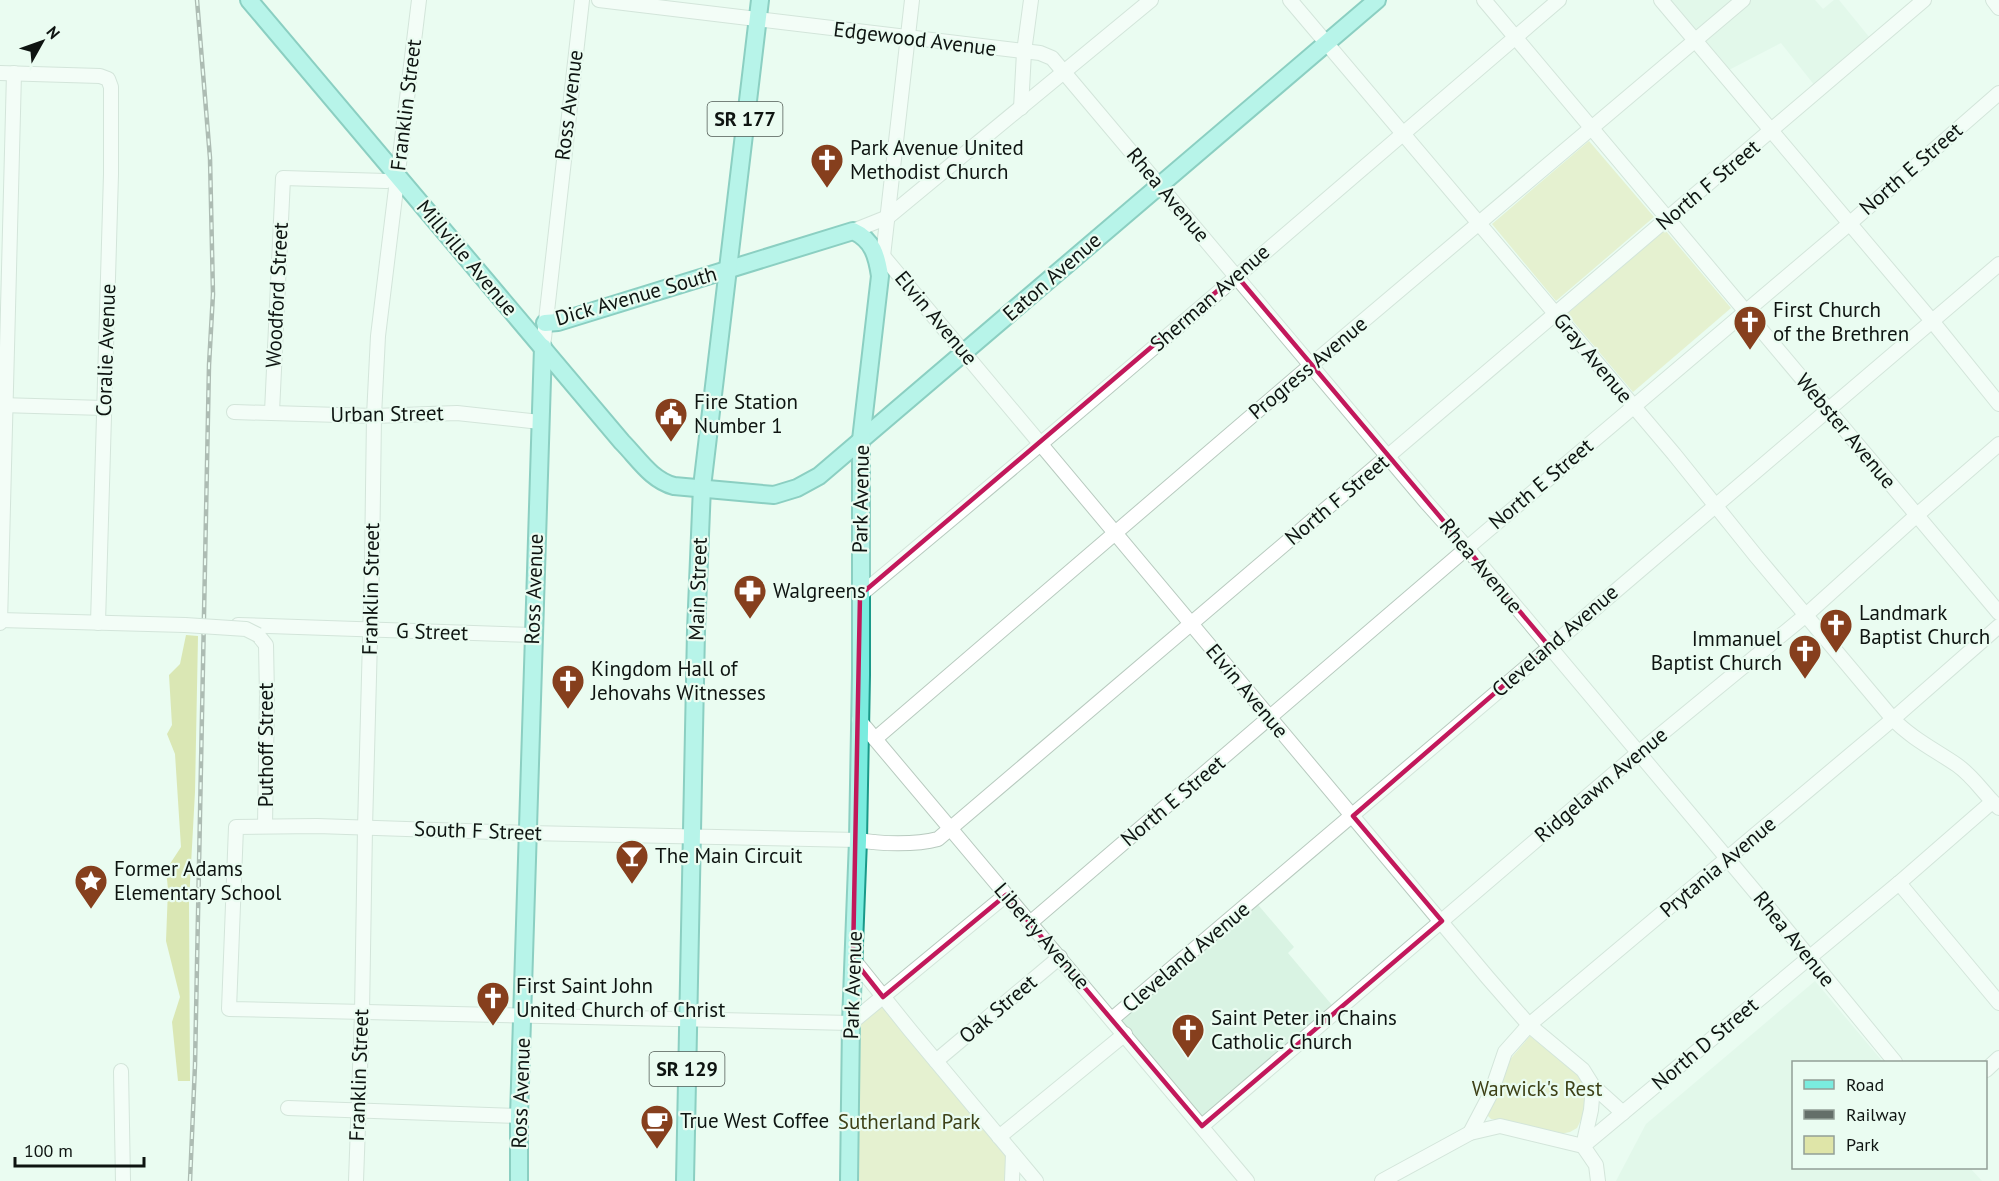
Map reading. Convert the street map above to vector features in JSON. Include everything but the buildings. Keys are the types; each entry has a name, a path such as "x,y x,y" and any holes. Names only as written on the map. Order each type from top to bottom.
{"main road":[{"name":"Millville Avenue","path":"249,0 622,442 653,475 666,484 702,488"},
{"name":"Main Street","path":"685,1181 696,631 702,488 760,0"},
{"name":"Eaton Avenue","path":"702,488 774,495 803,485 819,476 1377,0"},
{"name":"Dick Avenue South","path":"545,323 558,322 853,231"},
{"path":"853,231 864,236 872,247 877,257 880,276"},
{"name":"Park Avenue","path":"849,1181 860,720 861,440 880,276"},
{"name":"Ross Avenue","path":"519,1181 532,635 543,347"}],"street":[{"name":"Franklin Street","path":"356,1181 362,1013 374,416 378,336 418,0"},
{"name":"Ross Avenue","path":"543,347 582,0"},
{"name":"Edgewood Avenue","path":"599,0 1040,53 1052,58 1065,72"},
{"name":"Park Avenue","path":"880,276 912,0"},
{"path":"1021,108 1024,52 1031,0"},
{"path":"853,231 888,217 1151,0"},
{"name":"Gray Avenue","path":"1290,0 1633,406 1893,719 1904,730 1958,765 1996,805"},
{"name":"Webster Avenue","path":"1484,0 1999,613"},
{"name":"Sherman Avenue","path":"860,595 1042,445 1236,275 1559,0"},
{"path":"1661,0 1932,321 1999,404"},
{"name":"Progress Avenue","path":"875,739 1311,365 1743,0"},
{"name":"North F Street","path":"692,836 869,842 927,842 938,839 1924,0"},
{"path":"1993,0 1999,8"},
{"name":"Rhea Avenue","path":"1065,72 1728,859 1894,1061"},
{"path":"7,73 0,621 98,622"},
{"name":"Coralie Avenue","path":"7,73 100,76 108,79 111,87 111,174 98,622"},
{"name":"North E Street","path":"1030,923 1849,224 1999,93"},
{"name":"Woodford Street","path":"272,412 283,178 386,180 398,176"},
{"name":"Elvin Avenue","path":"883,256 1529,1025 1583,1070 1593,1086 1623,1113"},
{"name":"Cleveland Avenue","path":"1112,1019 1999,264"},
{"path":"2,405 104,408"},
{"name":"Urban Street","path":"234,412 374,416 457,413 540,422"},
{"name":"Ridgelawn Avenue","path":"1202,1126 1638,753 1806,615 1999,444"},
{"name":"Puthoff Street","path":"98,622 246,629 258,635 266,645 265,826 236,827 230,1009 362,1013"},
{"name":"G Street","path":"224,625 532,635"},
{"name":"Prytania Avenue","path":"1470,1133 1491,1093 1505,1052 1529,1025 1893,719 1999,626"},
{"name":"Liberty Avenue","path":"860,720 1247,1181"},
{"name":"North D Street","path":"1583,1146 1809,956 1996,805"},
{"name":"South F Street","path":"265,826 692,836"},
{"path":"1899,883 1999,1003"},
{"path":"362,1013 851,1023 1006,895"},
{"name":"Oak Street","path":"936,1061 1060,957"},
{"path":"853,959 1036,1181"},
{"name":"Cleveland Avenue","path":"999,1137 1125,1034"},
{"path":"1987,1069 1999,1058"},
{"path":"121,1071 123,1181"},
{"path":"1583,1146 1592,1110 1593,1086"},
{"path":"288,1107 519,1116"},
{"path":"1382,1181 1470,1133 1500,1126 1583,1146 1596,1165 1599,1181"},
{"path":"1012,1181 1013,1154"}],"highlighted area":[{"path":"1236,275 1549,646 1353,816 1442,921 1202,1126 1006,895 883,997 853,959 860,595"}],"shaded area":[{"path":"1661,0 1815,0 1823,9 1834,0 1839,0 1874,43 1819,91 1781,43 1723,73"},
{"path":"1254,900 1294,947 1288,953 1337,1011 1202,1126 1112,1019"},
{"path":"1815,981 1882,1061 1792,1061 1792,1169 1971,1169 1982,1181 1616,1181 1646,1124"}],"green space":[{"path":"1589,141 1654,217 1556,301 1492,224"},
{"path":"1665,230 1731,308 1633,392 1567,314"},
{"path":"186,635 198,636 195,792 189,901 190,1081 178,1081 172,1022 180,997 166,941 168,889 166,870 181,847 175,754 167,734 172,725 169,675 180,664"},
{"name":"Sutherland Park","path":"883,997 1013,1154 1012,1181 849,1181 851,1023"},
{"name":"Warwick's Rest","path":"1530,1036 1576,1073 1589,1094 1585,1112 1577,1128 1570,1132 1560,1134 1507,1120 1491,1119 1487,1115 1506,1064"}],"railway":[{"path":"190,1181 195,1065 209,365 213,294 210,158 197,0"}],"place":[{"name":"Park Avenue United Methodist Church","path":"827,189"},
{"name":"First Church of the Brethren","path":"1750,351"},
{"name":"Fire Station Number 1","path":"671,443"},
{"name":"Walgreens","path":"750,620"},
{"name":"Landmark Baptist Church","path":"1836,654"},
{"name":"Immanuel Baptist Church","path":"1805,680"},
{"name":"Kingdom Hall of Jehovahs Witnesses","path":"568,710"},
{"name":"The Main Circuit","path":"632,885"},
{"name":"Former Adams Elementary School","path":"91,910"},
{"name":"First Saint John United Church of Christ","path":"493,1027"},
{"name":"Saint Peter in Chains Catholic Church","path":"1188,1059"},
{"name":"True West Coffee","path":"657,1150"}]}
